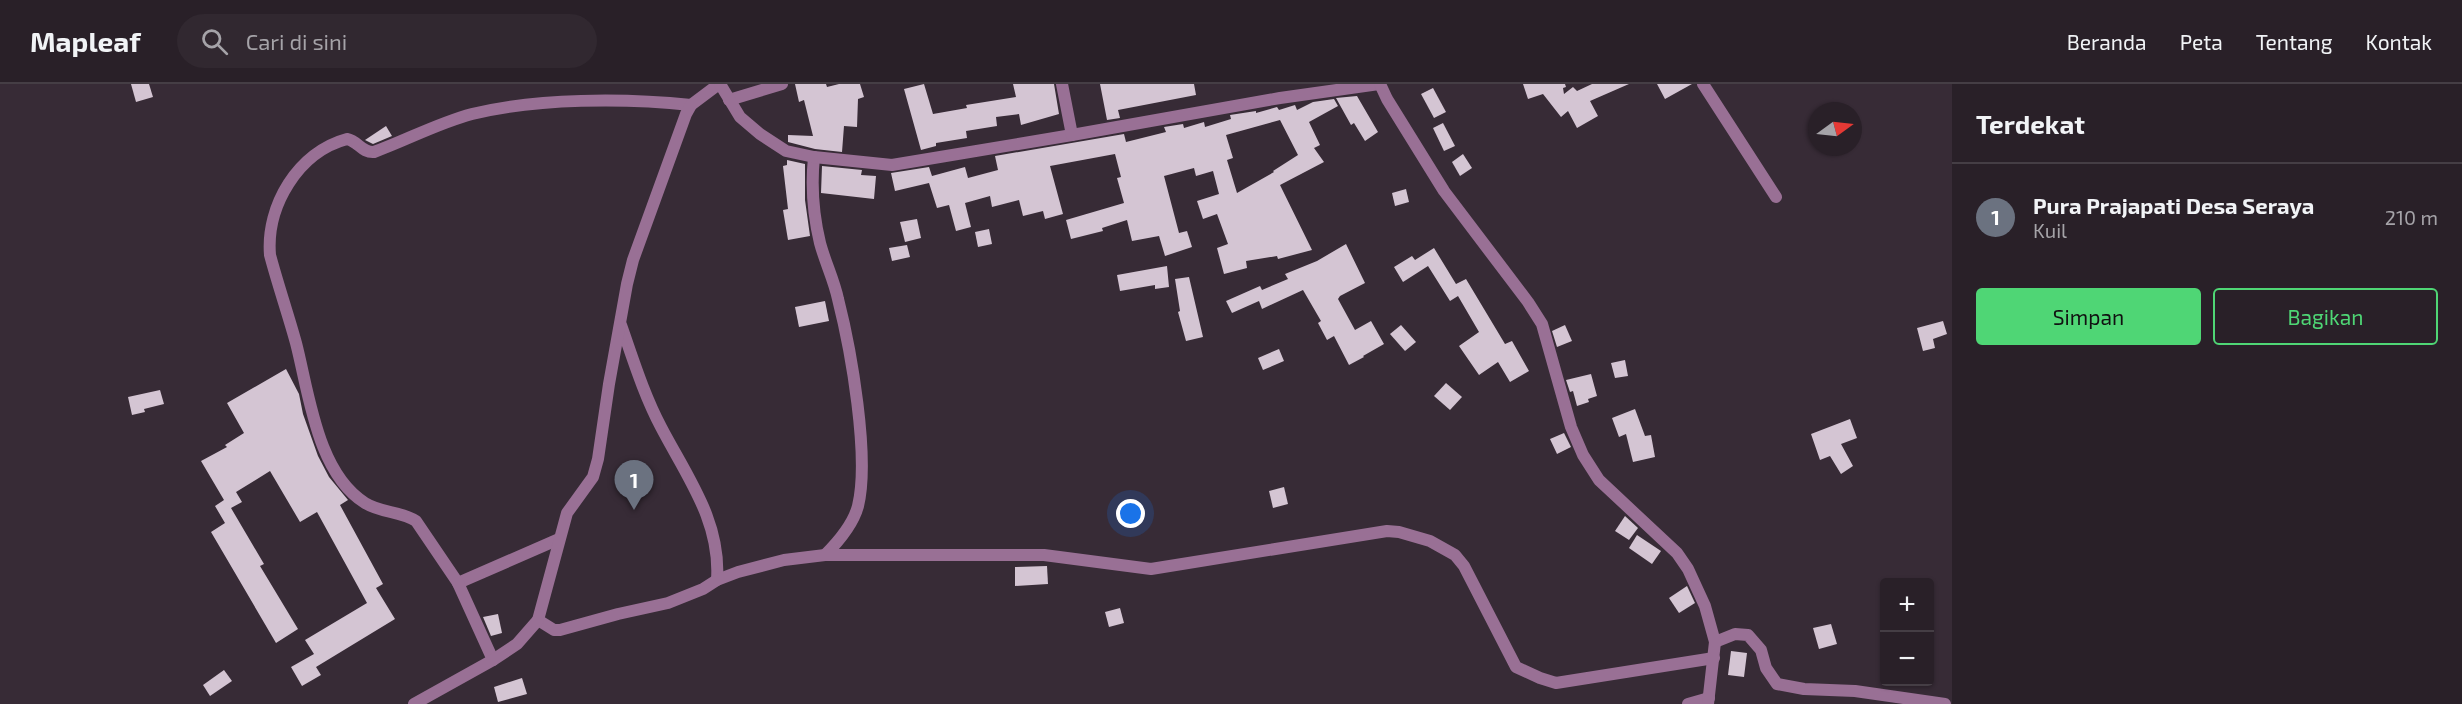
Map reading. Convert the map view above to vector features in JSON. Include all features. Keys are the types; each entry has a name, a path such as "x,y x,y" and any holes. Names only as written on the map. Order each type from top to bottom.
{"street":[{"path":"414,704 517,644 538,620 559,539 573,504 593,477 633,260 691,105 719,84 740,117 786,151 814,157 892,165 1280,98 1380,84 1444,191 1542,324 1571,427 1582,455 1599,480 1677,554 1688,569 1705,606 1715,642 1708,701 1688,704"},
{"path":"729,100 782,84"},
{"path":"1062,84 1072,135"},
{"path":"1703,84 1776,197"},
{"path":"493,660 458,583 416,521 406,515 364,503 346,485 323,448 294,335 270,255 269,242 287,186 303,164 313,156 347,139 356,142 365,151 374,152 427,129 472,114 491,111 599,101 691,105"},
{"path":"814,157 812,181 816,221 820,245 838,297 847,338 859,428 861,471 858,505 854,518 825,555"},
{"path":"620,324 657,418 705,508 718,564 717,580"},
{"path":"538,620 554,630 560,630 668,603 703,589 717,580 763,565 825,555 1044,555 1151,569 1349,537 1399,532 1430,542 1455,555 1464,566 1516,667 1540,678 1556,683 1714,658"},
{"path":"458,583 559,539"},
{"path":"1715,642 1735,634 1748,635 1761,650 1766,668 1777,684 1945,704"}],"building":[{"path":"131,84 149,84 153,97 136,102"},
{"path":"795,84 826,84 827,87 839,84 860,84 864,97 858,99 857,127 844,126 842,152 815,149 788,142 788,135 813,136 804,100 799,102"},
{"path":"924,84 933,114 967,108 966,105 1016,97 1013,84 1054,84 1059,114 1021,125 1019,114 996,117 997,126 966,131 967,138 936,143 936,146 921,150 904,89"},
{"path":"1100,84 1194,84 1196,95 1118,110 1120,118 1107,120"},
{"path":"1523,84 1565,84 1564,94 1573,87 1577,91 1592,84 1629,84 1590,101 1598,116 1577,128 1568,111 1561,117 1543,94 1528,99"},
{"path":"1657,84 1692,84 1665,99"},
{"path":"1433,88 1446,112 1434,118 1421,94"},
{"path":"1357,96 1378,132 1365,141 1354,123 1351,125 1336,98"},
{"path":"1334,99 1338,106 1309,122 1320,145 1314,148 1324,162 1280,185 1312,250 1278,259 1277,256 1246,261 1247,268 1224,274 1217,248 1228,244 1217,214 1203,219 1197,201 1219,194 1213,171 1196,176 1194,168 1164,176 1179,233 1187,231 1192,247 1165,256 1159,236 1132,241 1127,220 1102,228 1103,231 1071,239 1066,220 1124,203 1117,178 1121,177 1115,154 1050,166 1063,214 1045,219 1043,211 1023,216 1019,200 992,207 990,196 965,203 971,227 956,231 949,205 937,208 929,183 895,191 891,173 929,167 932,176 965,167 968,178 998,170 995,156 1124,134 1126,142 1166,132 1164,127 1183,124 1184,128 1204,122 1205,127 1231,119 1230,115 1256,111 1256,113 1277,107 1279,110 1295,105 1297,110 1313,102","holes":["1280,120 1298,155 1237,193 1227,160 1233,158 1226,135"]},
{"path":"1443,123 1455,146 1444,151 1433,128"},
{"path":"386,126 392,136 373,144 365,140"},
{"path":"1463,154 1472,168 1460,176 1452,162"},
{"path":"787,160 805,164 805,200 810,236 788,240 783,210 788,209 783,166 787,165"},
{"path":"822,166 862,170 861,175 876,176 874,199 821,193"},
{"path":"1406,189 1409,202 1395,206 1392,193"},
{"path":"917,219 921,238 905,242 900,222"},
{"path":"989,229 992,244 978,247 975,232"},
{"path":"1346,244 1365,283 1338,299 1355,330 1371,321 1384,344 1364,357 1349,365 1334,336 1327,340 1318,323 1321,321 1303,290 1262,309 1259,301 1232,313 1226,301 1260,286 1262,290 1288,279 1285,274 1317,261"},
{"path":"907,245 910,257 892,261 889,248"},
{"path":"1434,248 1456,284 1466,279 1505,344 1512,341 1529,371 1510,382 1498,362 1479,375 1459,346 1479,332 1458,296 1450,301 1428,266 1403,282 1394,267 1412,256 1415,260"},
{"path":"1167,266 1169,287 1155,289 1155,285 1120,291 1117,275"},
{"path":"1189,277 1203,337 1186,341 1178,312 1180,311 1175,279"},
{"path":"825,301 829,321 799,327 795,307"},
{"path":"1943,321 1947,334 1933,339 1935,348 1923,351 1917,328"},
{"path":"1401,325 1416,342 1405,351 1390,334"},
{"path":"1565,325 1572,341 1557,347 1552,331"},
{"path":"1279,349 1284,361 1263,370 1258,358"},
{"path":"1625,360 1628,376 1615,378 1611,363"},
{"path":"286,369 299,394 303,414 318,456 329,477 348,500 340,505 383,584 376,588 395,619 316,667 321,675 302,686 291,667 314,654 305,640 367,603 317,512 300,522 270,471 236,492 242,502 231,508 264,564 260,566 298,629 276,643 211,532 225,523 215,506 224,500 201,461 227,447 225,445 244,433 227,403"},
{"path":"1591,374 1597,396 1577,406 1573,391 1570,392 1566,380"},
{"path":"1446,383 1462,397 1450,410 1434,396"},
{"path":"160,390 164,404 132,415 128,397"},
{"path":"1635,409 1645,436 1651,435 1655,457 1633,462 1626,434 1619,437 1612,418"},
{"path":"1850,419 1857,438 1841,444 1853,466 1841,474 1830,456 1820,460 1811,434"},
{"path":"1564,433 1571,447 1557,454 1550,439"},
{"path":"1284,487 1288,504 1273,508 1269,491"},
{"path":"1625,516 1638,528 1629,540 1615,531"},
{"path":"1637,535 1661,551 1652,564 1629,548"},
{"path":"1047,566 1048,584 1015,586 1015,567"},
{"path":"1687,586 1695,603 1679,613 1669,598"},
{"path":"1120,608 1124,623 1109,627 1105,612"},
{"path":"498,614 502,633 491,636 483,617"},
{"path":"1831,624 1837,644 1819,649 1813,628"},
{"path":"1731,651 1747,653 1744,677 1728,675"},
{"path":"224,670 232,681 210,696 203,685"},
{"path":"522,678 527,694 498,702 494,687"}],"place":[{"name":"Pura Prajapati Desa Seraya","path":"634,510"}]}
